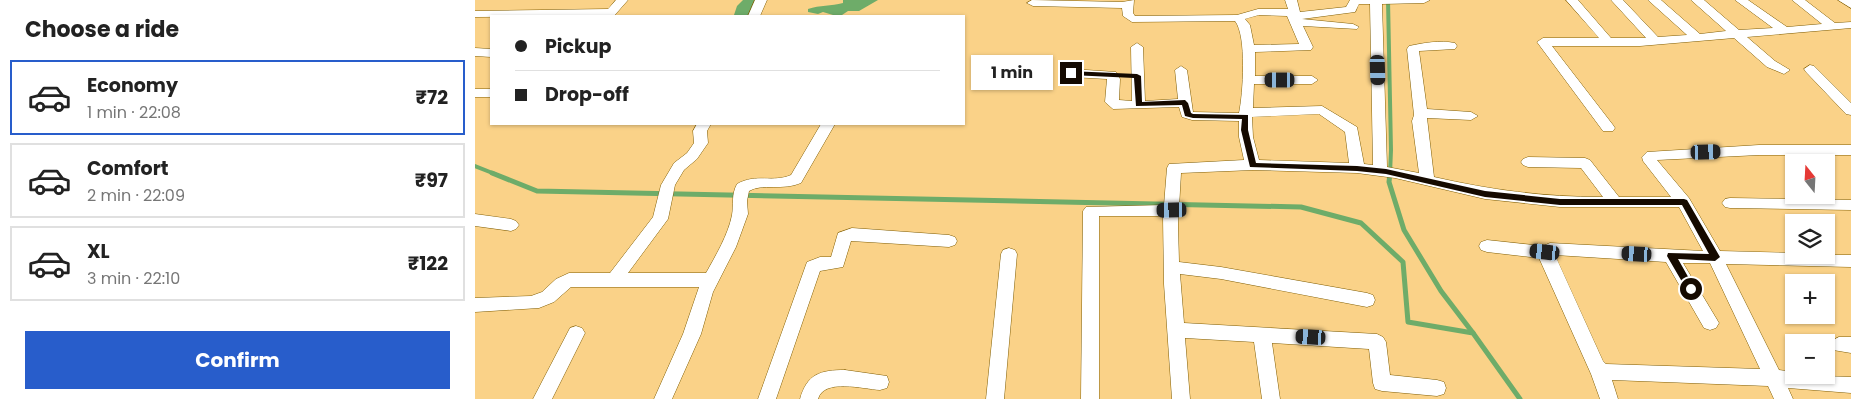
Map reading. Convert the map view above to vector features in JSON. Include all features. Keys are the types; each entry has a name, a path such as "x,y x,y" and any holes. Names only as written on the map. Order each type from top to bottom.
{"street":[{"path":"475,14 611,14 622,0"},
{"path":"755,15 761,0"},
{"path":"1249,49 1307,47 1294,17 1291,0"},
{"path":"1380,0 1387,172"},
{"path":"1294,17 1335,10 1351,10 1353,3 1357,1 1424,0"},
{"path":"1572,0 1608,42"},
{"path":"1617,0 1655,40"},
{"path":"1654,0 1697,37"},
{"path":"1697,0 1771,64 1784,70"},
{"path":"1741,0 1784,30"},
{"path":"1798,0 1832,26"},
{"path":"1844,0 1851,5"},
{"path":"1033,3 1128,3 1127,14 1132,18 1238,18 1258,12 1353,27"},
{"path":"1238,18 1244,24 1249,49 1245,130 1253,165"},
{"path":"1608,128 1543,42 1655,40 1851,25"},
{"path":"1427,180 1419,121 1421,115 1413,49 1426,46 1451,46"},
{"path":"1137,47 1139,105"},
{"path":"475,52 490,52"},
{"path":"1810,69 1851,111"},
{"path":"1181,70 1187,114 1193,116 1245,115 1322,110 1352,130 1357,168"},
{"path":"1071,73 1137,76"},
{"path":"1112,75 1114,79 1112,102 1118,106 1185,103"},
{"path":"1247,80 1312,80"},
{"path":"475,93 490,93"},
{"path":"1421,115 1429,112 1471,116"},
{"path":"615,280 660,219 667,192 679,167 701,143 700,131 703,125"},
{"path":"663,399 692,334 705,292 731,239 740,214 741,194 753,182 790,183 796,179 827,125"},
{"path":"1784,399 1715,257 1684,202 1649,157 1652,154 1759,150 1851,150"},
{"path":"1528,162 1585,163 1615,202"},
{"path":"1181,399 1172,267 1174,168 1253,165 1357,168 1427,180 1485,194 1560,202 1684,202"},
{"path":"1730,203 1851,205"},
{"path":"1089,399 1091,211 1172,206"},
{"path":"475,220 511,225"},
{"path":"767,399 813,267 820,263 837,263 844,237 852,234 949,241"},
{"path":"1487,246 1545,252 1550,249 1671,256 1851,262"},
{"path":"1545,252 1599,370 1609,399"},
{"path":"995,399 1009,254"},
{"path":"1671,256 1710,323"},
{"path":"1172,267 1221,273 1367,300"},
{"path":"475,304 541,301 553,293 561,284 569,280 712,280"},
{"path":"1176,330 1377,342 1382,383 1437,388"},
{"path":"542,399 576,333"},
{"path":"1262,334 1271,399"},
{"path":"1599,370 1620,373 1773,378 1851,385"},
{"path":"809,399 813,388 822,380 834,378 880,382"}],"shaded area":[{"path":"743,0 756,0 763,8 759,15 734,15 737,6"},
{"path":"843,0 878,0 859,11 848,11 842,15 808,12 808,9 843,3"}],"waterway":[{"path":"1388,0 1390,174"},
{"path":"475,166 495,174"},
{"path":"492,173 537,191 1301,207 1361,223 1403,262 1408,322 1473,333"},
{"path":"1390,173 1389,182 1404,230 1441,291 1473,333"},
{"path":"1473,333 1520,399"}],"route":[{"path":"1071,73 1107,73 1137,76 1139,105 1185,103 1187,114 1193,116 1245,117 1245,130 1253,165 1357,168 1395,173 1485,194 1560,202 1684,202 1715,257 1671,256 1691,289"}]}
